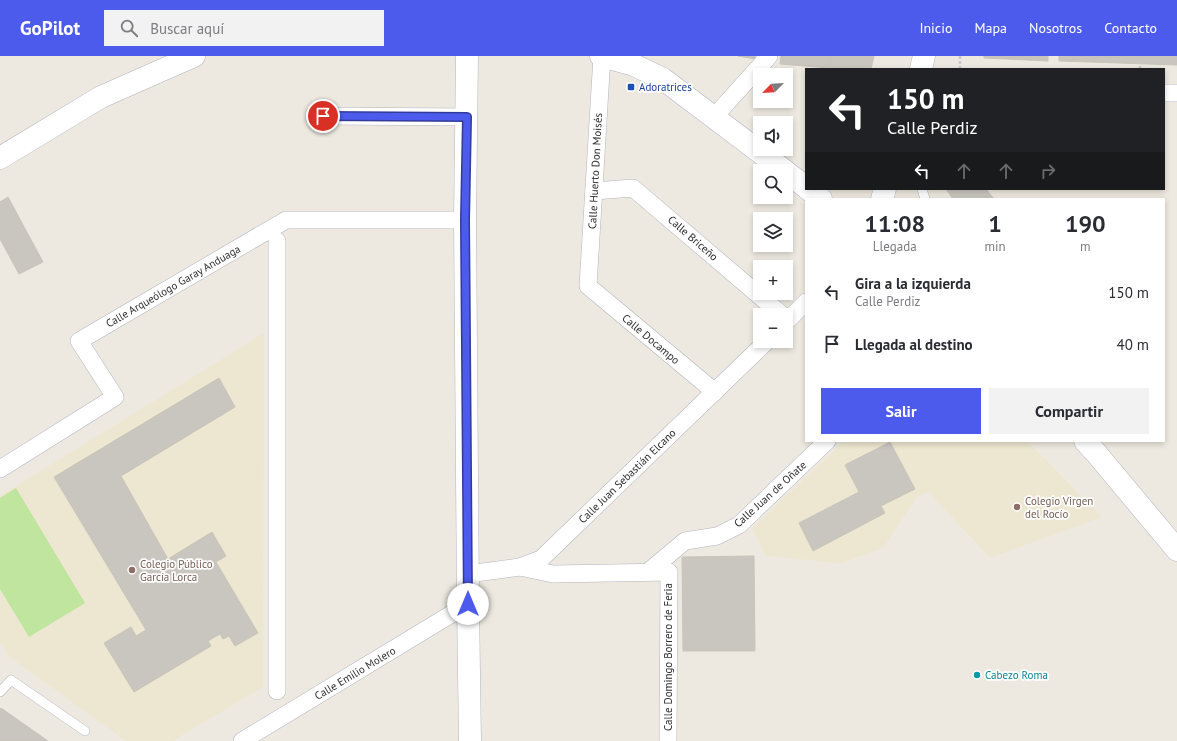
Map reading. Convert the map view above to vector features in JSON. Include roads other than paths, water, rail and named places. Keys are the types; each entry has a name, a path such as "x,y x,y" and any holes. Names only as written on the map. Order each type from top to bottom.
{"main road":[{"path":"467,56 465,220 470,741"},
{"path":"602,56 634,65 663,79 775,164"},
{"path":"921,68 924,56"},
{"path":"0,158 101,97 187,57"},
{"path":"793,178 805,187"},
{"path":"810,190 820,198"},
{"path":"1086,442 1177,550"},
{"path":"1144,511 1177,564"}],"street":[{"name":"Calle Huerto Don Moisés","path":"588,286 602,56"},
{"path":"714,117 769,56"},
{"path":"1165,93 1177,93"},
{"path":"323,116 467,117"},
{"name":"Calle Briceño","path":"594,191 634,188 772,308"},
{"name":"Calle Arqueólogo Garay Anduaga","path":"0,468 115,397 79,341 286,220 465,220"},
{"path":"277,241 277,690"},
{"name":"Calle Docampo","path":"588,286 715,392"},
{"path":"793,313 805,303"},
{"name":"Calle Juan Sebastián Elcano","path":"468,574 520,567 541,559 760,348"},
{"name":"Calle Juan de Oñate","path":"648,572 685,541 717,536 739,525 826,442"},
{"path":"520,567 553,574 648,572"},
{"name":"Calle Domingo Borrero de Feria","path":"648,572 669,572 668,741"},
{"name":"Calle Emilio Molero","path":"242,741 468,604"}],"lane":[{"path":"0,692 10,680 85,731"}],"place":[{"name":"Adoratrices","path":"631,87"},
{"name":"Colegio Virgen del Rocío","path":"1017,507"},
{"name":"Colegio Público García Lorca","path":"132,570"},
{"name":"Cabezo Roma","path":"977,675"}]}
